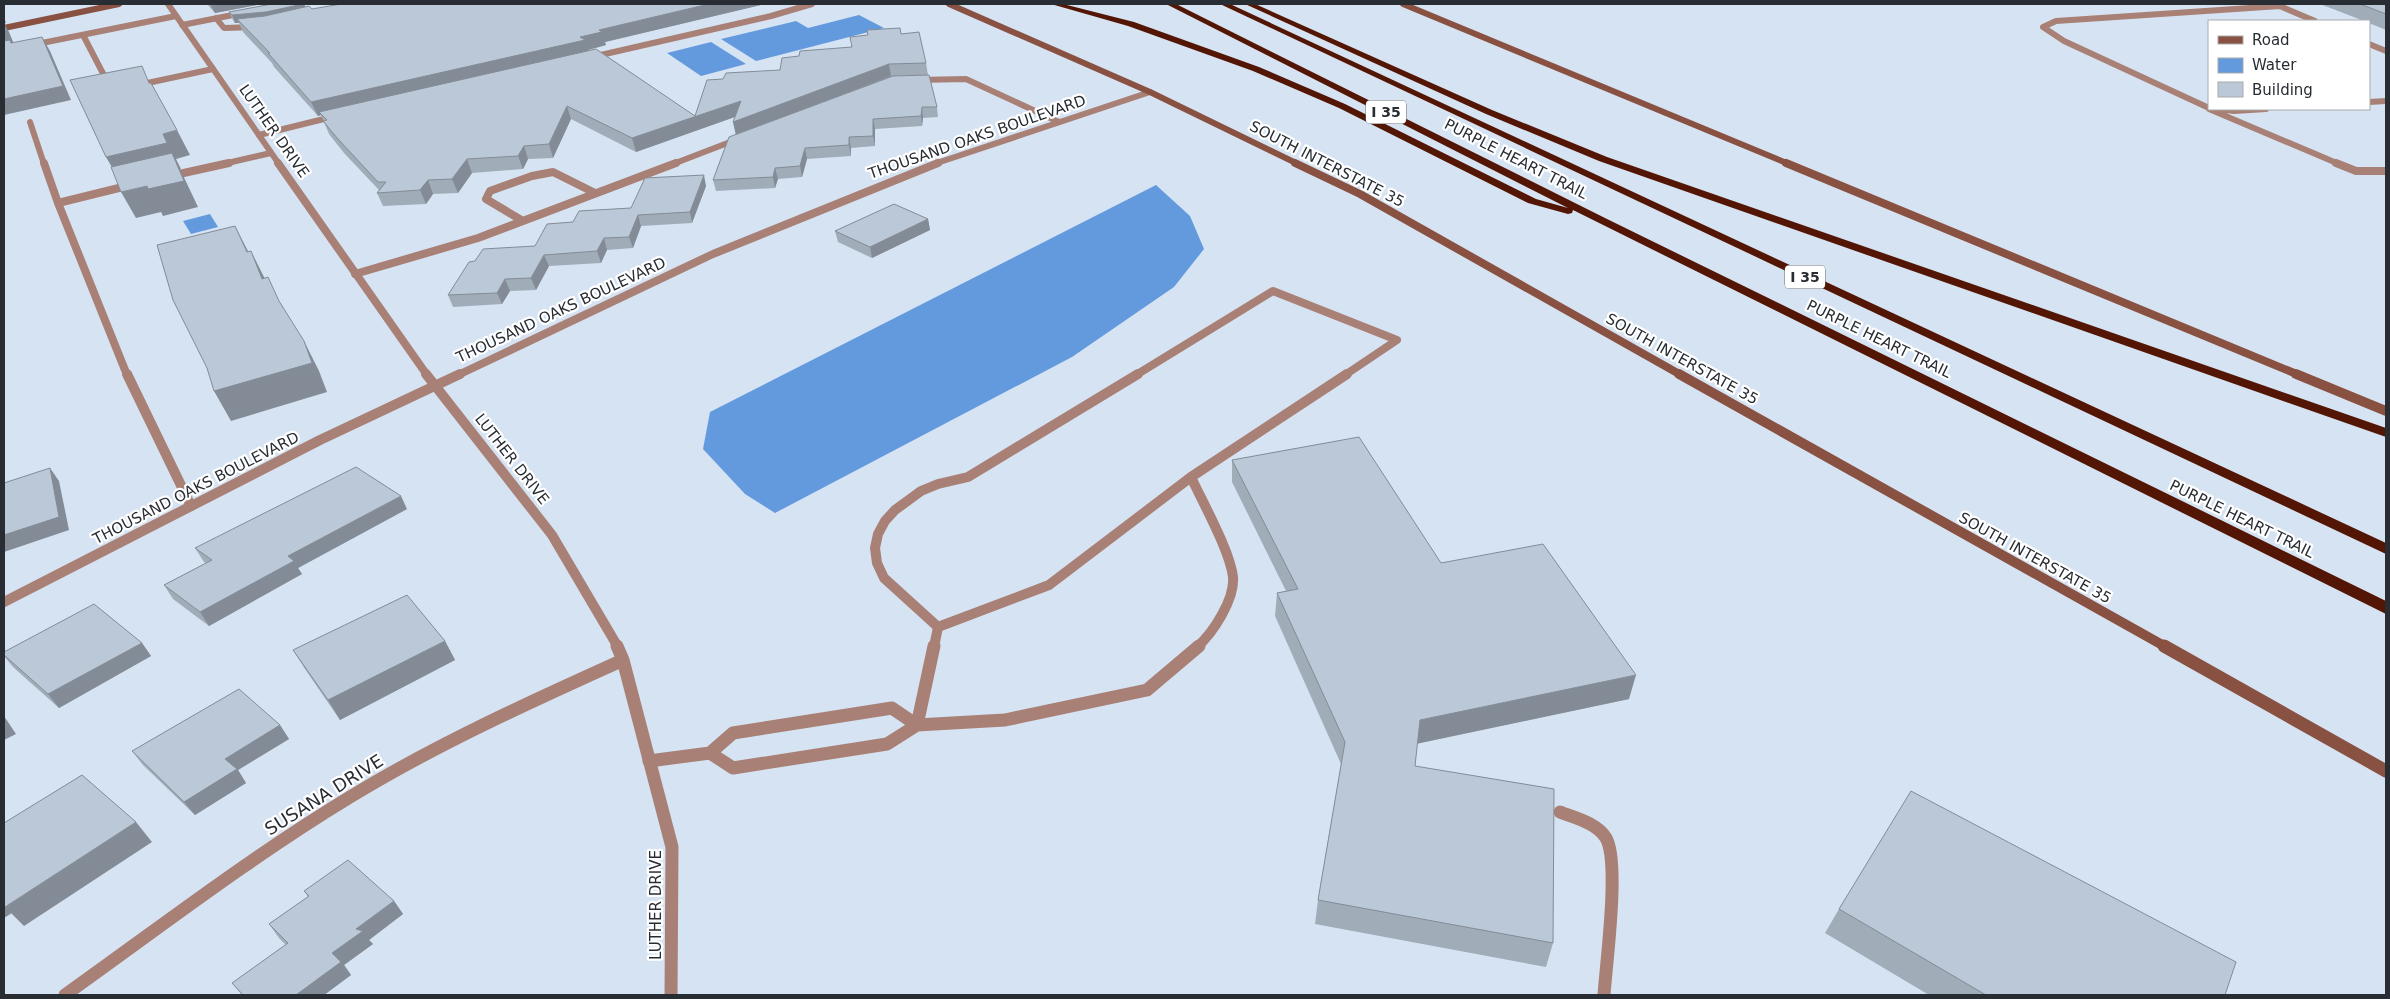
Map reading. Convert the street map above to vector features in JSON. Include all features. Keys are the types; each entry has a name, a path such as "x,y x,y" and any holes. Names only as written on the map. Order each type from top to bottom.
{"highway":[{"path":"1055,4 1148,30 1256,68 1342,106 1532,201 1601,220"},
{"name":"PURPLE HEART TRAIL","path":"1170,4 1601,220 2386,608"},
{"name":"PURPLE HEART TRAIL","path":"1224,4 2386,550"},
{"path":"1249,4 1489,112 1603,159 2386,433"}],"main road":[{"path":"4,28 119,4"},
{"name":"SOUTH INTERSTATE 35","path":"948,4 1150,92 1360,194 2386,771"},
{"path":"1403,4 2386,411"}],"street":[{"name":"LUTHER DRIVE","path":"168,4 408,351 436,384 552,535 615,641 623,660 672,847 671,995"},
{"path":"588,58 771,16 812,4"},
{"path":"2208,108 2064,41 2043,26 2056,21 2278,5 2314,20"},
{"path":"21,48 83,35 179,20 216,18 251,11"},
{"path":"216,18 224,28 261,26"},
{"path":"83,35 112,90"},
{"path":"2370,44 2386,51"},
{"path":"131,86 213,69"},
{"path":"911,80 966,79 1059,122"},
{"name":"THOUSAND OAKS BOULEVARD","path":"4,602 436,384 722,250 916,170 1150,92"},
{"path":"2370,102 2386,101"},
{"path":"2213,110 2356,171 2386,171"},
{"path":"2226,110 2250,110"},
{"path":"259,135 343,115"},
{"path":"30,122 58,202 134,392 192,506"},
{"path":"355,274 478,238 744,137"},
{"path":"164,178 271,153"},
{"path":"523,221 486,199 490,192 532,176 553,172 595,194"},
{"path":"58,202 135,184"},
{"path":"1274,291 1397,340 1191,477 1049,585 938,627 884,578 877,560 874,543 880,529 892,512 912,495 935,484 968,477 1274,291"},
{"path":"710,753 733,768 888,744 917,725 1005,720 1147,690 1201,644 1226,610 1233,578 1226,554 1191,477"},
{"path":"917,725 938,627"},
{"name":"SUSANA DRIVE","path":"65,995 259,858 350,797 449,741 623,660"},
{"path":"649,761 710,753 733,732 892,708 917,725"},
{"path":"1560,812 1591,824 1608,839 1612,865 1604,995"}],"water":[{"path":"859,15 884,28 756,61 721,39 796,21 808,28"},
{"path":"711,42 746,64 701,76 667,53"},
{"path":"1156,185 1190,216 1204,249 1174,287 1072,357 775,513 745,494 703,449 710,412"},
{"path":"210,214 218,227 191,234 183,221"}],"building":[{"path":"272,4 303,4 266,12 232,15 229,12"},
{"path":"341,4 709,4 599,30 602,32 580,37 585,40 311,102 268,53 270,53 237,19 265,16 309,6 312,9"},
{"path":"2360,4 2386,4 2386,14"},
{"path":"900,28 901,34 919,32 926,63 889,64 733,122 741,101 632,138 567,106 549,144 524,146 518,156 467,159 452,179 428,180 420,190 377,193 386,182 378,182 338,139 323,121 327,120 319,112 596,49 695,116 707,80 723,79 726,73 780,70 782,58 799,56 800,51 852,47 850,37 868,35 867,30"},
{"path":"42,37 63,86 4,99 4,41 10,40 11,43"},
{"path":"142,66 149,83 151,83 177,130 163,134 167,143 106,157 70,80"},
{"path":"929,75 937,107 922,107 921,116 873,119 873,136 849,137 849,145 805,148 800,166 775,168 773,177 713,180 729,137 893,76"},
{"path":"172,153 184,181 148,189 147,186 121,192 111,167"},
{"path":"704,175 690,212 638,215 629,237 604,238 597,251 544,255 531,278 505,279 497,293 448,295 469,262 475,261 483,249 535,246 547,224 573,222 579,211 631,208 645,178"},
{"path":"894,204 928,219 870,247 835,231"},
{"path":"235,226 247,252 251,251 262,279 268,277 279,301 304,341 312,363 214,391 207,368 173,300 157,245"},
{"path":"1359,437 1441,563 1543,544 1636,675 1420,720 1415,766 1554,789 1553,943 1318,900 1345,742 1277,593 1298,589 1232,460"},
{"path":"356,467 401,496 288,556 294,561 200,612 164,585 212,560 195,548"},
{"path":"50,468 59,517 4,535 4,483"},
{"path":"407,595 445,641 328,700 293,650"},
{"path":"94,604 142,643 48,694 4,655 4,652"},
{"path":"239,689 280,725 225,759 237,769 184,802 132,751"},
{"path":"82,775 136,822 5,907 4,823"},
{"path":"1911,791 2236,962 2225,995 1986,995 1839,909"},
{"path":"348,860 394,901 356,929 363,931 332,953 341,962 296,995 243,995 232,983 288,943 269,924 309,896 304,891"}]}
